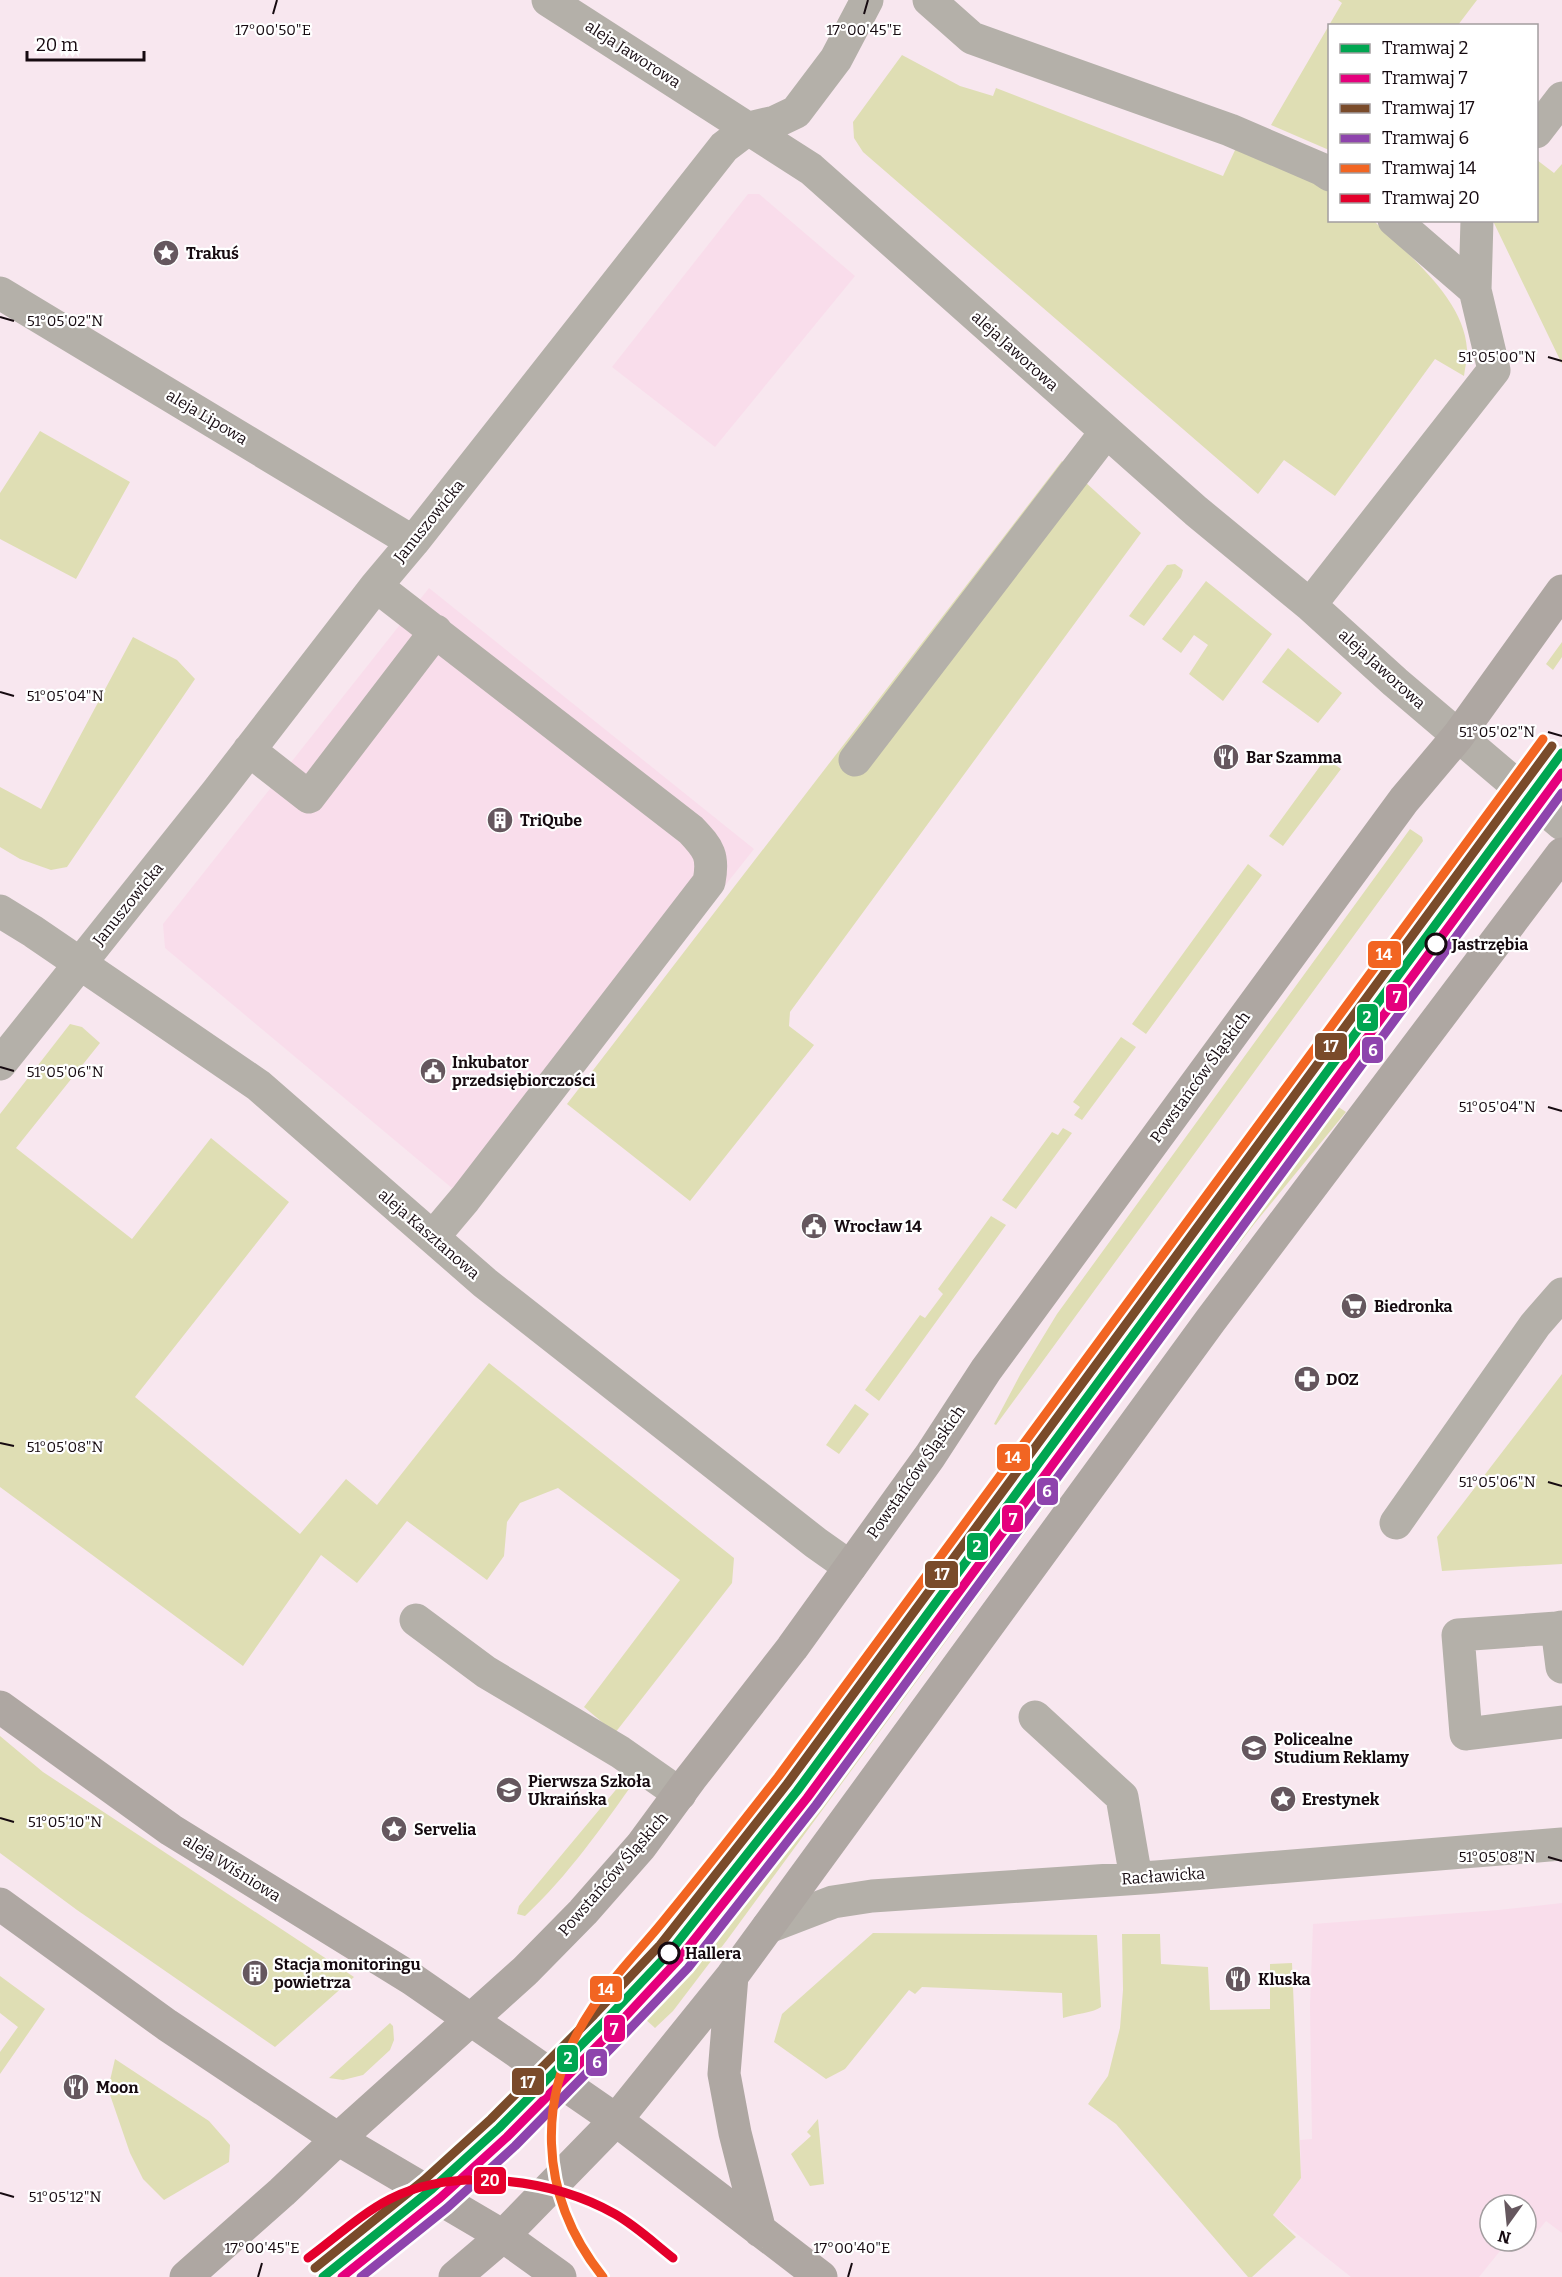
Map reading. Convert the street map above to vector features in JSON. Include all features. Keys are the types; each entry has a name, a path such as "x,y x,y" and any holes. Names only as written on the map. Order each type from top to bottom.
{"main road":[{"name":"Powstańców Śląskich","path":"186,2277 525,1971 583,1912 641,1846 792,1648 923,1465 986,1370 1076,1246 1404,800 1458,735 1562,591"},
{"path":"455,2277 503,2236 616,2120 732,1976 1210,1321 1562,854"},
{"name":"aleja Wiśniowa","path":"0,1707 171,1830 379,1958 471,2019 616,2120 821,2277"},
{"path":"0,1904 167,2025 338,2139 503,2236 560,2277"},
{"path":"732,1976 724,2074 735,2133 760,2230"}],"street":[{"name":"aleja Jaworowa","path":"548,0 811,169 1196,511 1310,605 1458,735"},
{"name":"Januszowicka","path":"0,1064 724,147 749,128 775,122 796,112 836,59 867,0"},
{"path":"929,0 972,38 1230,130 1321,169 1328,174"},
{"path":"1538,129 1562,98"},
{"path":"1396,222 1475,290"},
{"path":"1310,605 1463,406 1494,370 1475,290 1477,222"},
{"name":"aleja Lipowa","path":"0,293 413,542"},
{"path":"855,760 1106,432"},
{"path":"376,586 691,830 707,847 712,864 709,882 465,1199 433,1237"},
{"path":"249,750 309,797 436,631"},
{"path":"1458,735 1562,824"},
{"name":"aleja Kasztanowa","path":"0,911 258,1085 485,1283 556,1336 816,1543 850,1567"},
{"path":"1396,1523 1534,1325 1562,1294"},
{"path":"416,1620 486,1672 620,1752 680,1794"},
{"path":"1562,1667 1559,1628 1458,1635 1466,1734 1562,1722"},
{"path":"1035,1718 1122,1797 1136,1878"},
{"name":"Racławicka","path":"768,1927 833,1902 872,1896 1136,1878 1562,1844"}],"shaded area":[{"path":"748,194 759,194 855,276 715,447 612,367"},
{"path":"429,588 754,849 670,955 465,1199 165,948 163,924"},
{"path":"1562,1903 1562,2233 1546,2221 1538,2231 1538,2193 1478,2193 1478,2253 1498,2253 1479,2277 1351,2277 1273,2215 1301,2178 1300,2140 1312,2139 1310,2006 1313,1924"}],"green space":[{"path":"1338,0 1477,0 1459,24 1330,24 1342,3"},
{"path":"1328,27 1328,150 1271,125"},
{"path":"902,55 960,86 993,96 996,88 1223,176 1236,148 1328,190 1328,222 1375,222 1432,278 1456,312 1463,330 1467,352 1464,376 1435,359 1335,496 1284,460 1258,494 863,152 854,138 853,122"},
{"path":"1538,161 1554,173 1562,164 1562,364 1493,222 1538,222"},
{"path":"40,431 130,482 76,579 0,539 0,493"},
{"path":"1062,461 1141,533 790,1012 789,1026 814,1045 690,1201 567,1104"},
{"path":"1175,564 1183,570 1181,577 1144,626 1129,616 1167,565"},
{"path":"1206,581 1272,634 1223,701 1189,674 1208,645 1194,635 1181,653 1162,639"},
{"path":"133,637 177,660 195,679 67,867 51,870 20,859 0,847 0,787 41,809"},
{"path":"1562,642 1562,657 1553,670 1546,664"},
{"path":"1288,648 1342,693 1318,723 1262,682"},
{"path":"1326,758 1341,769 1283,846 1269,836"},
{"path":"1410,829 1422,837 1423,841 996,1425 994,1424 1021,1373 1057,1314"},
{"path":"1467,844 1471,847 1473,845 1480,851 859,1693 847,1686 976,1508 1020,1443 1428,885 1460,847"},
{"path":"1248,864 1262,875 1146,1034 1132,1024"},
{"path":"70,1024 82,1027 100,1043 16,1148 132,1239 211,1138 289,1202 135,1397 300,1534 346,1479 377,1505 489,1363 734,1558 732,1583 615,1733 584,1707 680,1580 558,1488 520,1503 507,1522 504,1556 487,1580 407,1521 357,1583 321,1555 243,1666 0,1487 0,1114"},
{"path":"1121,1037 1136,1047 1082,1120 1074,1115 1080,1107 1073,1102"},
{"path":"1334,1104 1346,1112 1205,1288 727,1940 673,2011 655,2028 644,2018 719,1933 875,1729 1151,1357"},
{"path":"1063,1128 1072,1133 1016,1209 1002,1200 1052,1132 1058,1135"},
{"path":"991,1216 1006,1225 879,1401 865,1390 920,1315 925,1318 943,1294 938,1289"},
{"path":"1562,1374 1562,1564 1442,1571 1437,1537"},
{"path":"855,1404 869,1414 839,1454 826,1445"},
{"path":"0,1736 43,1772 354,1977 275,2047 77,1910 0,1853"},
{"path":"632,1769 639,1775 585,1848 556,1884 525,1916 517,1914 519,1906"},
{"path":"873,1933 1097,1935 1101,2007 1063,2018 1062,1993 922,1987 915,1994 909,1990 845,2069 826,2079 774,2042 782,2014"},
{"path":"1122,1934 1160,1934 1161,1964 1208,1967 1210,2010 1270,2009 1270,1964 1292,1963 1301,2178 1273,2215 1296,2237 1252,2277 1248,2277 1116,2124 1088,2104 1108,2076 1120,2028 1123,1990"},
{"path":"0,1976 45,2009 0,2074 0,2052 18,2027 0,2013"},
{"path":"390,2023 393,2026 394,2040 390,2050 363,2075 343,2080 329,2078"},
{"path":"115,2059 209,2121 230,2145 229,2162 164,2200 143,2179 130,2153 108,2089"},
{"path":"818,2119 824,2184 810,2186 791,2154 811,2136 807,2132"}],"tram line":[{"name":"14","path":"603,2277 581,2245 565,2212 556,2178 552,2144 553,2109 561,2074 574,2040 593,2007 778,1777 1543,739"},
{"name":"17","path":"315,2268 424,2180 491,2119 660,1945 787,1784 1552,746"},
{"name":"2","path":"323,2277 432,2189 499,2128 669,1953 797,1791 1562,753"},
{"name":"7","path":"342,2277 440,2198 507,2137 612,2031 678,1960 807,1798 1562,773"},
{"name":"6","path":"361,2277 447,2208 515,2146 688,1968 816,1805 1562,793"},
{"name":"20","path":"308,2258 358,2219 390,2199 444,2182 474,2180 534,2185 590,2202 638,2229 673,2258"}],"place":[{"name":"Trakuś","path":"166,253"},
{"name":"Bar Szamma","path":"1226,757"},
{"name":"TriQube","path":"500,820"},
{"name":"Jastrzębia","path":"1436,944"},
{"name":"Inkubator przedsiębiorczości","path":"433,1071"},
{"name":"Wrocław 14","path":"814,1226"},
{"name":"Biedronka","path":"1354,1306"},
{"name":"DOZ","path":"1307,1379"},
{"name":"Policealne Studium Reklamy","path":"1254,1748"},
{"name":"Pierwsza Szkoła Ukraińska","path":"509,1790"},
{"name":"Erestynek","path":"1283,1799"},
{"name":"Servelia","path":"394,1829"},
{"name":"Hallera","path":"669,1953"},
{"name":"Stacja monitoringu powietrza","path":"255,1973"},
{"name":"Kluska","path":"1238,1979"},
{"name":"Moon","path":"76,2087"}]}
